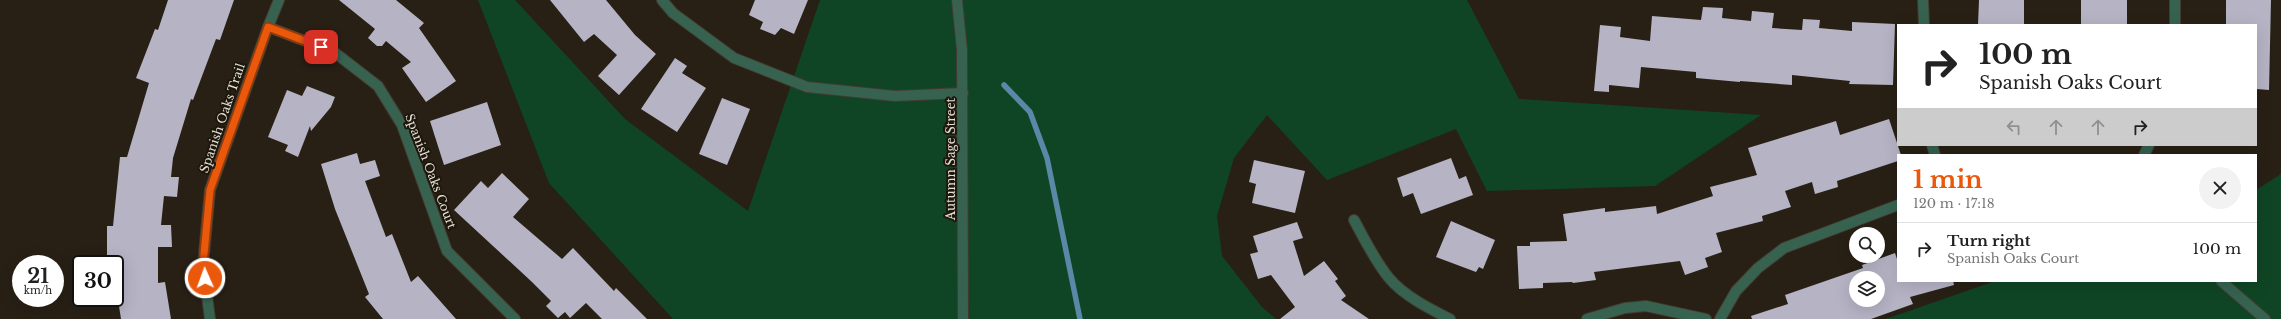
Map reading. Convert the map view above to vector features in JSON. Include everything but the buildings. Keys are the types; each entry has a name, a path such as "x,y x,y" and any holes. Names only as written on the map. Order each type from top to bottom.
{"street":[{"name":"Spanish Oaks Trail","path":"210,319 203,265 210,190 279,0"},
{"path":"662,0 673,13 734,58 807,87 895,96 962,93"},
{"name":"Autumn Sage Street","path":"957,0 962,50 964,319"},
{"path":"1923,0 1924,24"},
{"path":"2175,0 2175,24"},
{"name":"Spanish Oaks Court","path":"268,27 334,52 378,86 402,125 448,251 515,319"},
{"path":"1720,319 1736,291 1758,268 1784,248 1897,205"},
{"path":"1354,220 1374,256 1390,279 1433,310 1450,319"},
{"path":"2221,282 2265,319"},
{"path":"1587,319 1625,308 1646,306 1706,319"}],"green space":[{"path":"478,0 515,0 625,119 748,211 820,0 1467,0 1519,99 1761,115 1655,186 1487,191 1456,129 1327,180 1267,115 1234,158 1217,216 1222,256 1262,307 1276,319 673,319 549,183"},
{"path":"2281,174 2281,319 1886,319 1992,282 2257,282 2257,189"}],"waterway":[{"path":"1004,85 1030,112 1047,158 1080,319"}],"route":[{"path":"205,278 203,265 210,190 268,27 321,47"}]}
